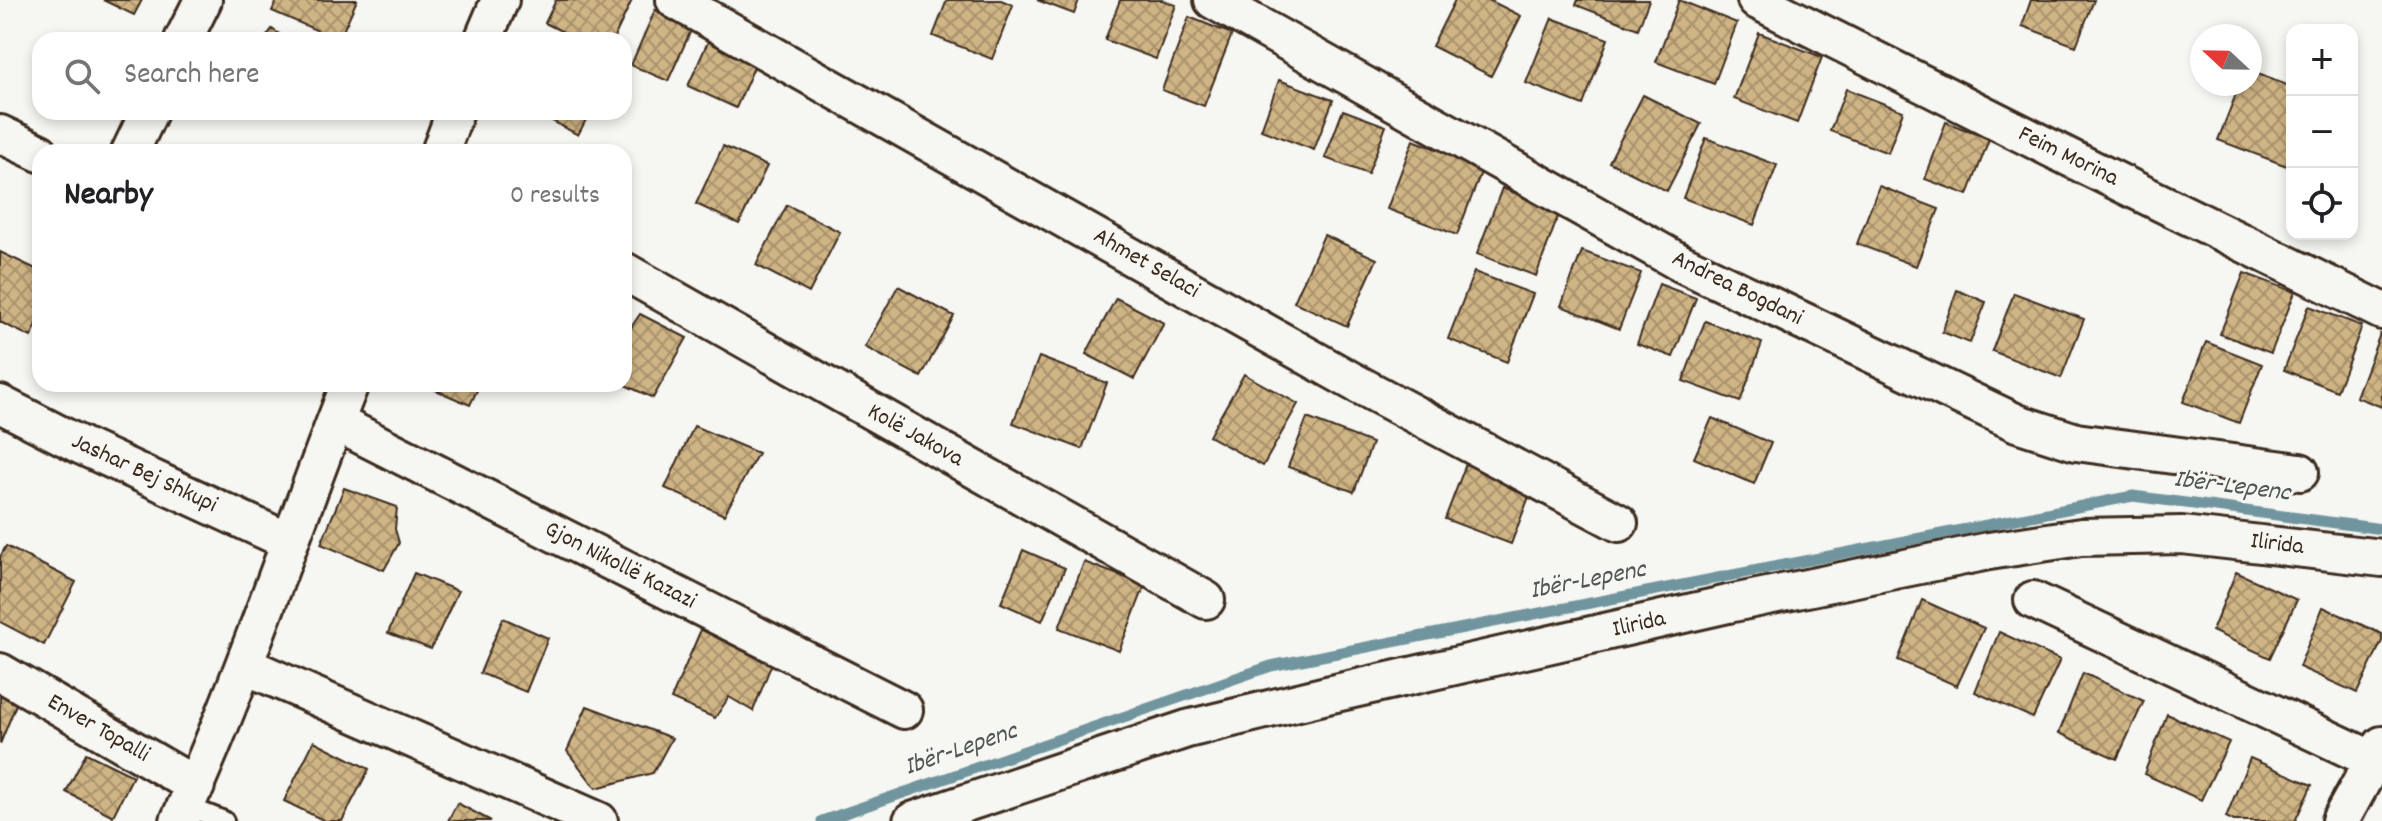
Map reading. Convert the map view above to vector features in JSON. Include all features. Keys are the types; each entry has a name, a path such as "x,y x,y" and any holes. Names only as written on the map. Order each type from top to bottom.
{"street":[{"path":"187,32 203,0"},
{"path":"486,32 500,0"},
{"name":"Ahmet Selaci","path":"675,0 1352,381 1619,523"},
{"name":"Andrea Bogdani","path":"1213,0 1679,262 2017,423 2076,442 2300,472"},
{"name":"Feim Morina","path":"1756,0 2382,311"},
{"path":"134,144 145,120"},
{"path":"443,144 452,120"},
{"path":"0,134 32,149"},
{"name":"Kolë Jakova","path":"632,276 1206,600"},
{"path":"187,804 244,665 347,392"},
{"name":"Jashar Bej Shkupi","path":"0,404 82,446 290,542"},
{"name":"Gjon Nikollë Kazazi","path":"335,422 904,710"},
{"name":"Ilirida","path":"912,821 1187,729 1728,604 1989,551 2081,537 2182,535 2382,558"},
{"path":"2033,600 2378,753 2340,821"},
{"path":"244,665 599,821"},
{"name":"Enver Topalli","path":"0,672 187,804"}],"lane":[{"path":"187,804 224,821"}],"building":[{"path":"103,0 142,0 134,15"},
{"path":"277,0 357,0 343,32 321,32 272,11"},
{"path":"556,0 632,0 617,32 563,32 545,23"},
{"path":"947,0 1001,0 1013,5 992,59 933,36"},
{"path":"1037,0 1079,0 1074,14"},
{"path":"1120,0 1162,0 1176,5 1156,59 1105,40"},
{"path":"1455,0 1489,0 1521,16 1491,76 1432,46"},
{"path":"1578,0 1649,0 1638,29 1576,5"},
{"path":"1679,0 1737,23 1714,84 1656,62"},
{"path":"2031,0 2094,0 2076,46 2022,26"},
{"path":"655,10 693,26 668,81 632,65"},
{"path":"1189,17 1232,34 1204,106 1162,90"},
{"path":"1552,18 1608,39 1583,105 1526,83"},
{"path":"1759,33 1822,57 1797,123 1734,99"},
{"path":"710,37 758,58 736,108 688,86"},
{"path":"2262,76 2286,85 2286,166 2218,140 2235,96 2262,96"},
{"path":"1279,80 1333,100 1314,150 1261,130"},
{"path":"1846,89 1903,111 1888,153 1830,131"},
{"path":"1643,95 1701,124 1667,191 1609,162"},
{"path":"1343,110 1386,126 1368,174 1325,158"},
{"path":"551,120 586,120 578,135"},
{"path":"1946,122 1989,139 1968,195 1925,179"},
{"path":"1706,138 1777,165 1754,225 1683,198"},
{"path":"1413,140 1483,167 1457,235 1387,209"},
{"path":"723,146 767,166 739,224 696,204"},
{"path":"1879,186 1939,209 1916,266 1857,244"},
{"path":"1502,188 1560,211 1536,276 1477,254"},
{"path":"787,205 840,232 809,293 756,265"},
{"path":"1324,235 1377,259 1347,326 1294,302"},
{"path":"1582,251 1641,273 1619,329 1561,306"},
{"path":"0,252 32,267 32,335 0,322"},
{"path":"1474,272 1533,294 1507,362 1448,339"},
{"path":"2244,273 2295,292 2271,353 2220,334"},
{"path":"1659,284 1696,298 1673,357 1637,344"},
{"path":"898,286 954,316 921,377 865,347"},
{"path":"1957,290 1986,302 1970,343 1942,332"},
{"path":"2014,293 2084,319 2061,378 1992,351"},
{"path":"1116,298 1164,323 1134,379 1086,354"},
{"path":"2309,306 2362,326 2337,391 2284,370"},
{"path":"640,314 687,338 653,398 632,388 632,326"},
{"path":"1705,321 1762,343 1740,402 1683,381"},
{"path":"2382,334 2382,407 2356,397"},
{"path":"2206,342 2262,364 2239,423 2183,402"},
{"path":"1039,357 1107,383 1082,449 1013,423"},
{"path":"1244,374 1298,404 1263,466 1209,436"},
{"path":"440,392 476,392 470,405"},
{"path":"1307,418 1372,443 1354,492 1288,467"},
{"path":"1712,418 1771,443 1754,484 1694,458"},
{"path":"694,426 758,453 724,515 665,488"},
{"path":"1467,461 1533,486 1511,544 1445,519"},
{"path":"344,488 397,507 395,529 399,543 384,570 321,544"},
{"path":"6,546 76,582 44,645 0,622 0,557"},
{"path":"1023,550 1065,568 1042,621 1001,603"},
{"path":"1084,562 1145,585 1119,651 1059,628"},
{"path":"2236,572 2297,600 2270,658 2212,631"},
{"path":"414,573 458,591 431,649 388,633"},
{"path":"1922,600 1984,628 1957,686 1898,660"},
{"path":"2323,607 2382,634 2382,641 2357,693 2299,667"},
{"path":"503,618 548,638 526,692 480,673"},
{"path":"703,625 772,663 753,711 729,697 715,718 671,699"},
{"path":"1999,632 2060,660 2033,718 1975,692"},
{"path":"2083,673 2144,701 2117,759 2059,733"},
{"path":"0,695 17,702 0,744"},
{"path":"587,706 672,738 653,773 596,788 567,751"},
{"path":"2167,714 2229,742 2201,800 2144,774"},
{"path":"314,741 369,769 342,821 325,821 284,801"},
{"path":"86,753 133,776 113,816 66,792"},
{"path":"2250,758 2312,785 2295,821 2234,821 2226,817"},
{"path":"457,803 491,821 448,821"}],"waterway":[{"name":"Ibër-Lepenc","path":"822,821 1271,666 2133,496 2382,529"}]}
